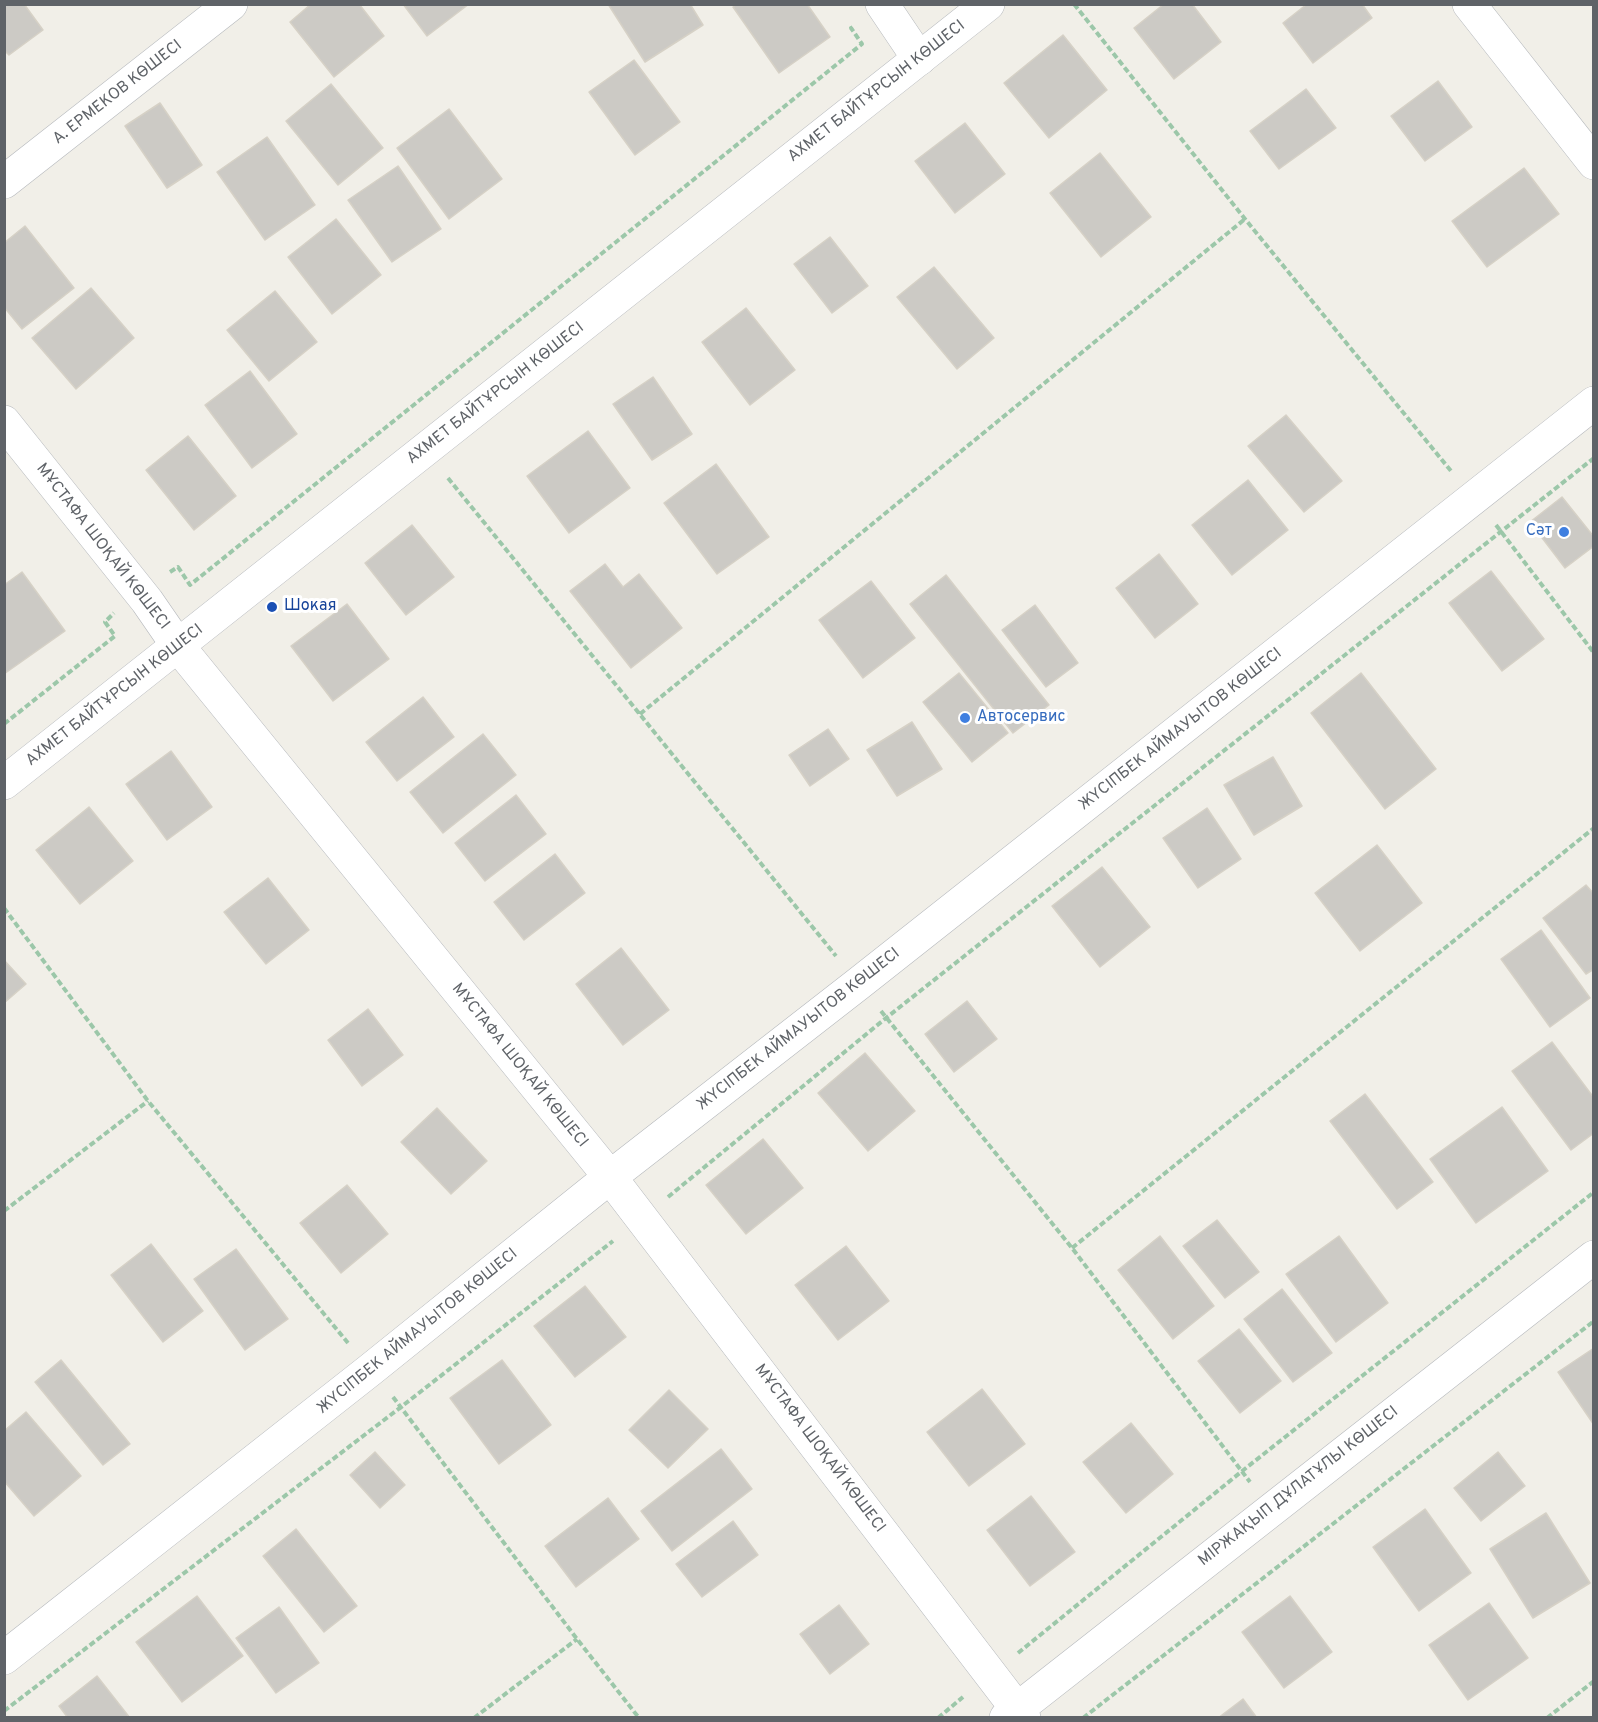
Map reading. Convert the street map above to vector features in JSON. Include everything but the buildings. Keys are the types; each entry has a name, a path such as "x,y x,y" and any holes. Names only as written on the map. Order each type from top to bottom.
{"street":[{"name":"А. ЕРМЕКОВ КӨШЕСІ","path":"4,182 231,4"},
{"name":"АХМЕТ БАЙТҰРСЫН КӨШЕСІ","path":"4,783 988,4"},
{"path":"1468,4 1593,163"},
{"path":"883,5 919,59"},
{"name":"ЖҮСІПБЕК АЙМАУЫТОВ КӨШЕСІ","path":"4,1658 370,1370 610,1177 1593,403"},
{"name":"МҰСТАФА ШОҚАЙ КӨШЕСІ","path":"4,422 137,589 178,646 610,1177 992,1674 1015,1715"},
{"name":"МІРЖАҚЫП ДҰЛАТҰЛЫ КӨШЕСІ","path":"1015,1715 1593,1257"}],"path":[{"path":"1074,4 1245,219 1501,531 1593,653"},
{"path":"4,724 114,636 105,622 137,589 178,567 190,585 862,44 851,28 883,5"},
{"path":"640,714 1245,219"},
{"path":"4,1712 401,1407 642,1218 886,1018 1593,458"},
{"path":"1072,1248 1593,828"},
{"path":"4,908 148,1101 401,1407 639,1718"},
{"path":"4,1211 148,1101"},
{"path":"938,1718 1241,1472 1593,1192"},
{"path":"1083,1718 1593,1321"},
{"path":"474,1718 577,1639"},
{"path":"1547,1718 1593,1681"}],"place":[{"name":"Сәт","path":"1564,532"},
{"name":"Шокая","path":"272,607"},
{"name":"Автосервис","path":"965,718"}]}
